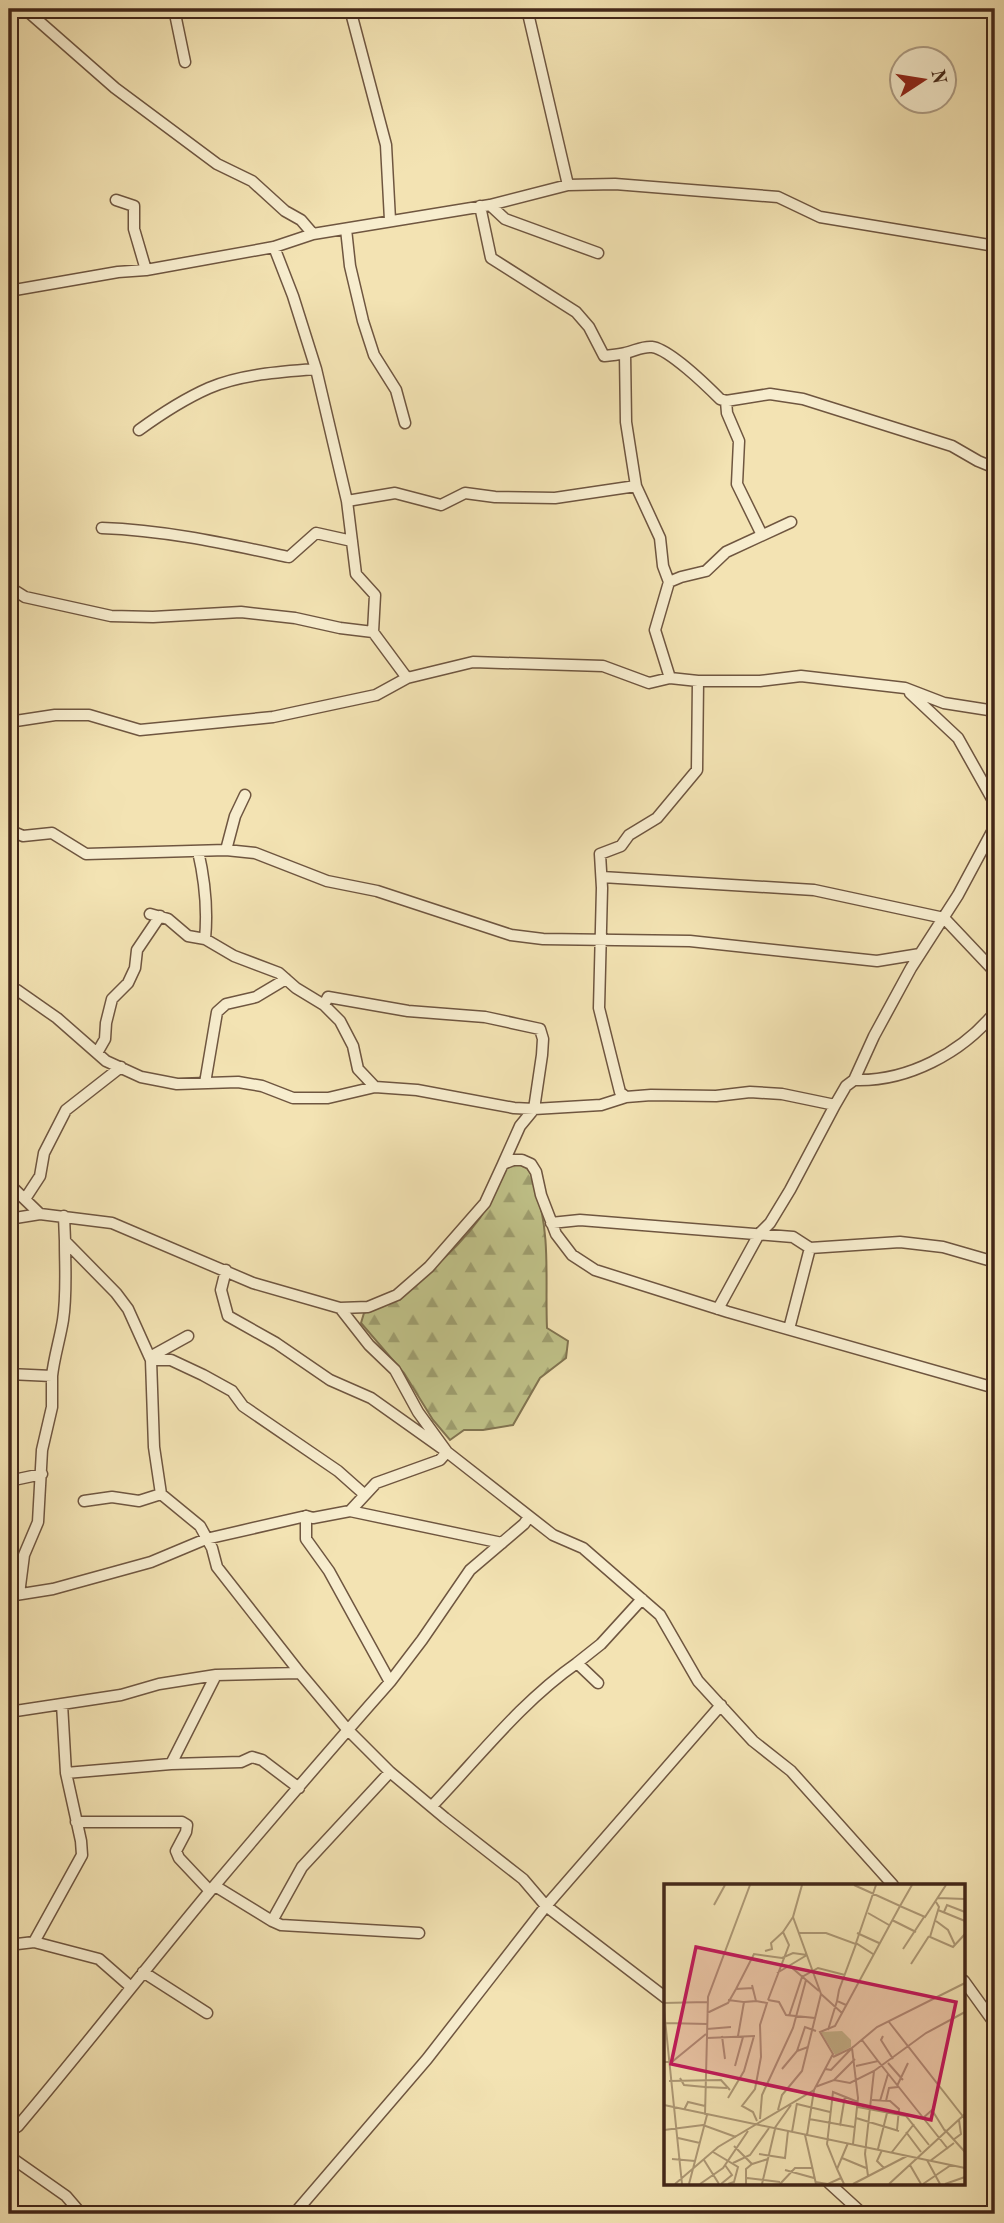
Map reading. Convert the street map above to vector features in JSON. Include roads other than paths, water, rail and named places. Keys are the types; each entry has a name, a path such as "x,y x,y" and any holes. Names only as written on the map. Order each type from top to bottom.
{"street":[{"path":"25,9 115,88 217,164 252,181 285,211 301,220 313,234"},
{"path":"174,9 185,62"},
{"path":"350,9 386,145 390,220"},
{"path":"527,9 568,185"},
{"path":"9,291 274,247 313,234 485,205 568,185 615,184 778,197 820,217 995,246"},
{"path":"116,200 134,206 134,229 146,270"},
{"path":"485,205 505,219 598,253"},
{"path":"485,205 491,258 576,312 589,327 604,356 642,347 654,347 664,351 696,375 720,400 770,394 803,399 952,446 995,468"},
{"path":"346,229 363,321 374,355 396,390 405,424"},
{"path":"274,247 316,369 346,501 356,574 375,595 373,632 407,678"},
{"path":"625,353 626,422 636,486 660,538 663,566 669,582 656,630 670,678"},
{"path":"139,430 166,411 210,387 283,372 316,369"},
{"path":"726,401 727,413 739,441 737,484 762,535"},
{"path":"346,501 396,493 441,505 466,493 495,497 555,498 636,486"},
{"path":"669,582 681,576 706,572 726,552 791,522"},
{"path":"102,528 215,541 289,557 316,533 352,541"},
{"path":"9,587 25,597 111,616 153,617 241,612 296,618 373,632"},
{"path":"9,722 55,715 89,715 140,730 273,717 376,695 407,678 473,662 603,666 649,683 670,678 760,681 801,676 905,688 944,703 995,711"},
{"path":"626,1097 620,1091 599,1008 602,877 600,854 621,846 629,835 657,818 697,770 698,681"},
{"path":"905,688 958,738 995,804"},
{"path":"226,850 235,816 245,795"},
{"path":"718,1309 759,1234 790,1190 846,1086 854,1080 873,1036 944,918 995,826"},
{"path":"9,830 23,836 52,833 86,854 226,850 255,853 327,881 377,891 510,935 543,939 690,941 877,961 920,954"},
{"path":"198,851 205,880 205,939"},
{"path":"602,877 814,890 944,918 995,972"},
{"path":"97,1053 105,1039 112,999 128,983 135,968 137,950 155,915 168,919 188,936 205,939 221,950 279,973 324,1005 340,1021 353,1046 359,1069 375,1087"},
{"path":"205,1083 217,1012 226,1004 256,997 286,979"},
{"path":"9,988 17,990 57,1018 106,1060 141,1077 177,1084 238,1082 262,1086 293,1098 328,1098 375,1087 417,1090 534,1109 601,1104 626,1097 651,1095 716,1096 750,1092 782,1094 835,1105"},
{"path":"9,1219 40,1214 112,1223 253,1283 340,1308 368,1307 397,1295 429,1267 485,1203 520,1126 534,1109 543,1039 540,1029 485,1017 408,1012 328,997 324,1005"},
{"path":"854,1080 873,1081 917,1069 945,1055 971,1037 995,1012"},
{"path":"25,1199 40,1176 44,1153 66,1110 121,1068"},
{"path":"503,1164 513,1160 531,1164 536,1171 556,1234 572,1255 595,1270 718,1309 995,1388"},
{"path":"9,1184 40,1214"},
{"path":"64,1216 65,1293 52,1376 52,1407 41,1450 38,1522 24,1555 14,1595 53,1589 151,1562 206,1539 306,1516 313,1518 350,1511 502,1543"},
{"path":"551,1223 580,1220 793,1237 810,1248 900,1242 943,1247 995,1262"},
{"path":"65,1241 128,1309 150,1358 155,1447 161,1494 200,1526 212,1548 217,1567 299,1673 390,1772 523,1879 546,1906 664,1996"},
{"path":"789,1329 810,1248"},
{"path":"226,1270 221,1290 228,1316 276,1343 330,1380 371,1398 447,1452 553,1535 583,1548 660,1615 698,1681 753,1741 791,1771 892,1884"},
{"path":"340,1308 369,1345 395,1370 418,1412 447,1452"},
{"path":"150,1358 188,1336"},
{"path":"150,1358 171,1360 232,1391 243,1406 338,1471 365,1494"},
{"path":"9,1374 52,1376"},
{"path":"350,1511 376,1483 440,1460 447,1452"},
{"path":"9,1481 42,1474"},
{"path":"84,1501 112,1497 139,1501 161,1494"},
{"path":"306,1516 306,1539 329,1570 390,1682"},
{"path":"9,2132 18,2126 92,2039 212,1888 390,1682 470,1570 529,1517"},
{"path":"432,1806 537,1695 600,1644 642,1599"},
{"path":"577,1663 598,1683"},
{"path":"9,1712 121,1695 159,1684 216,1675 299,1673"},
{"path":"171,1764 216,1675"},
{"path":"34,1942 82,1854 66,1773 62,1704"},
{"path":"294,2214 427,2059 546,1906 721,1705"},
{"path":"66,1773 171,1764 241,1762 252,1757 262,1760 299,1788"},
{"path":"272,1922 302,1867 390,1772"},
{"path":"76,1822 182,1822 187,1825 176,1851 178,1858 212,1888 272,1922 419,1933"},
{"path":"9,1945 34,1942 99,1959 131,1987"},
{"path":"143,1972 207,2013"},
{"path":"965,1982 995,2024"},
{"path":"9,2156 66,2196 78,2210 74,2214"},
{"path":"830,2184 863,2214"}]}
